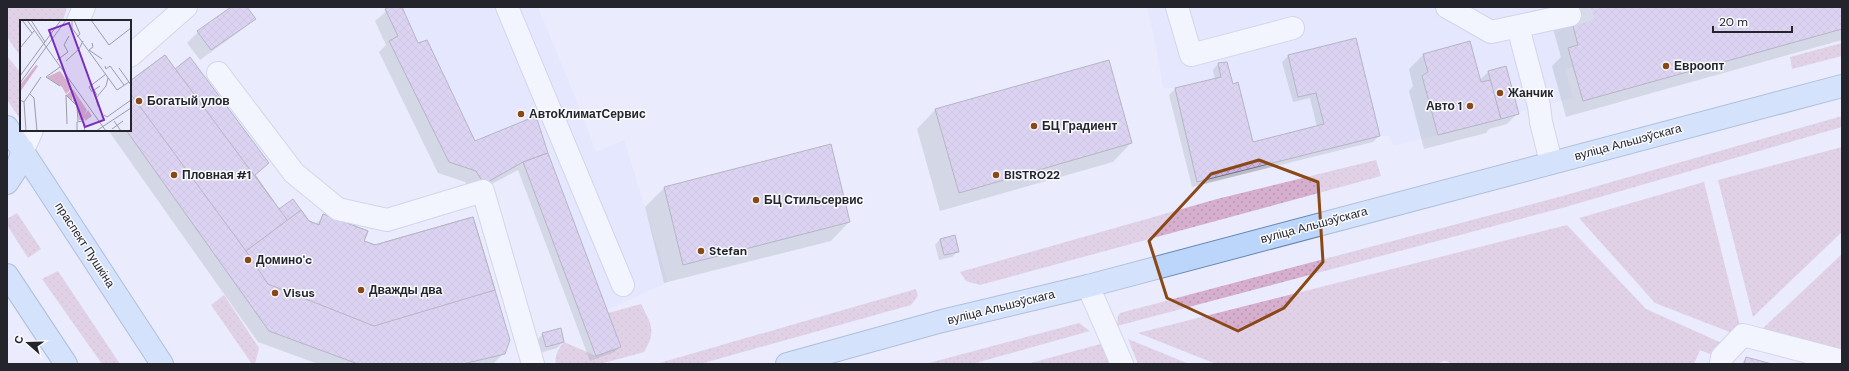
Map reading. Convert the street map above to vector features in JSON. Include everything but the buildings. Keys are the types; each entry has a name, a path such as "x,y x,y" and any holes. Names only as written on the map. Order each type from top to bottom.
{"main road":[{"name":"вуліца Альшэўскага","path":"787,364 942,321 1088,286 1842,86"},
{"name":"праспект Пушкіна","path":"7,127 162,364"},
{"path":"7,183 16,168 23,150"},
{"path":"7,275 66,364"}],"lane":[{"path":"78,20 84,7"},
{"path":"131,55 186,7"},
{"path":"507,7 623,285"},
{"path":"1177,7 1191,55 1293,28"},
{"path":"1447,7 1492,32 1570,15"},
{"path":"1518,27 1539,106 1541,122 1551,162"},
{"path":"218,73 294,173 338,209 387,220 483,190 533,364"},
{"path":"23,150 32,131"},
{"path":"1088,286 1122,364"},
{"path":"1720,364 1722,357 1743,335 1842,361"}],"highlighted area":[{"path":"1259,160 1318,182 1323,262 1284,308 1238,331 1167,298 1149,241 1211,174"}],"shaded area":[{"path":"7,7 67,7 63,20 20,20 20,56 7,37"},
{"path":"402,7 538,7 596,152 624,140 668,282 607,310 536,116 475,141 427,40 418,43"},
{"path":"1147,7 1842,7 1842,29 1583,101 1573,67 1565,69 1573,98 1539,106 1481,124 1394,146 1389,136 1380,136 1197,182 1175,88 1163,88 1154,36"},
{"path":"1842,43 1842,56 1792,69 1790,57"},
{"path":"7,56 20,72 20,119 7,100"},
{"path":"1842,116 1842,127 1562,208 1117,326 1118,316 1120,313 1559,197"},
{"path":"1842,147 1842,232 1753,317 1718,180"},
{"path":"1376,160 1381,176 980,285 966,281 960,272 1217,199"},
{"path":"1704,182 1740,326 1732,333 1655,303 1579,218"},
{"path":"17,213 41,249 28,258 7,225 7,219"},
{"path":"1567,225 1646,309 1724,344 1712,355 1700,350 1694,364 1455,364 1444,361 1437,364 1216,364 1138,333"},
{"path":"1842,254 1842,355 1758,333"},
{"path":"58,271 120,364 102,364 42,279"},
{"path":"916,289 918,296 911,305 700,364 656,364"},
{"path":"224,295 259,348 255,364 252,364 211,305"},
{"path":"641,304 648,317 651,328 648,345 644,352 600,364 556,364 556,355 564,342 596,356 621,347 608,313"},
{"path":"1079,323 1090,331 972,364 925,364"},
{"path":"1128,339 1189,364 1138,364"},
{"path":"1104,343 1113,364 1027,364"}],"tunnel":[{"path":"1570,15 1600,7"}],"place":[{"name":"Евроопт","path":"1666,66"},
{"name":"Жанчик","path":"1500,93"},
{"name":"Богатый улов","path":"139,101"},
{"name":"Авто 1","path":"1470,106"},
{"name":"АвтоКлиматСервис","path":"521,114"},
{"name":"БЦ Градиент","path":"1034,126"},
{"name":"Пловная #1","path":"174,175"},
{"name":"BISTRO22","path":"996,175"},
{"name":"БЦ Стильсервис","path":"756,200"},
{"name":"Stefan","path":"701,251"},
{"name":"Домино'c","path":"248,260"},
{"name":"Дважды два","path":"361,290"},
{"name":"Visus","path":"275,293"}]}
